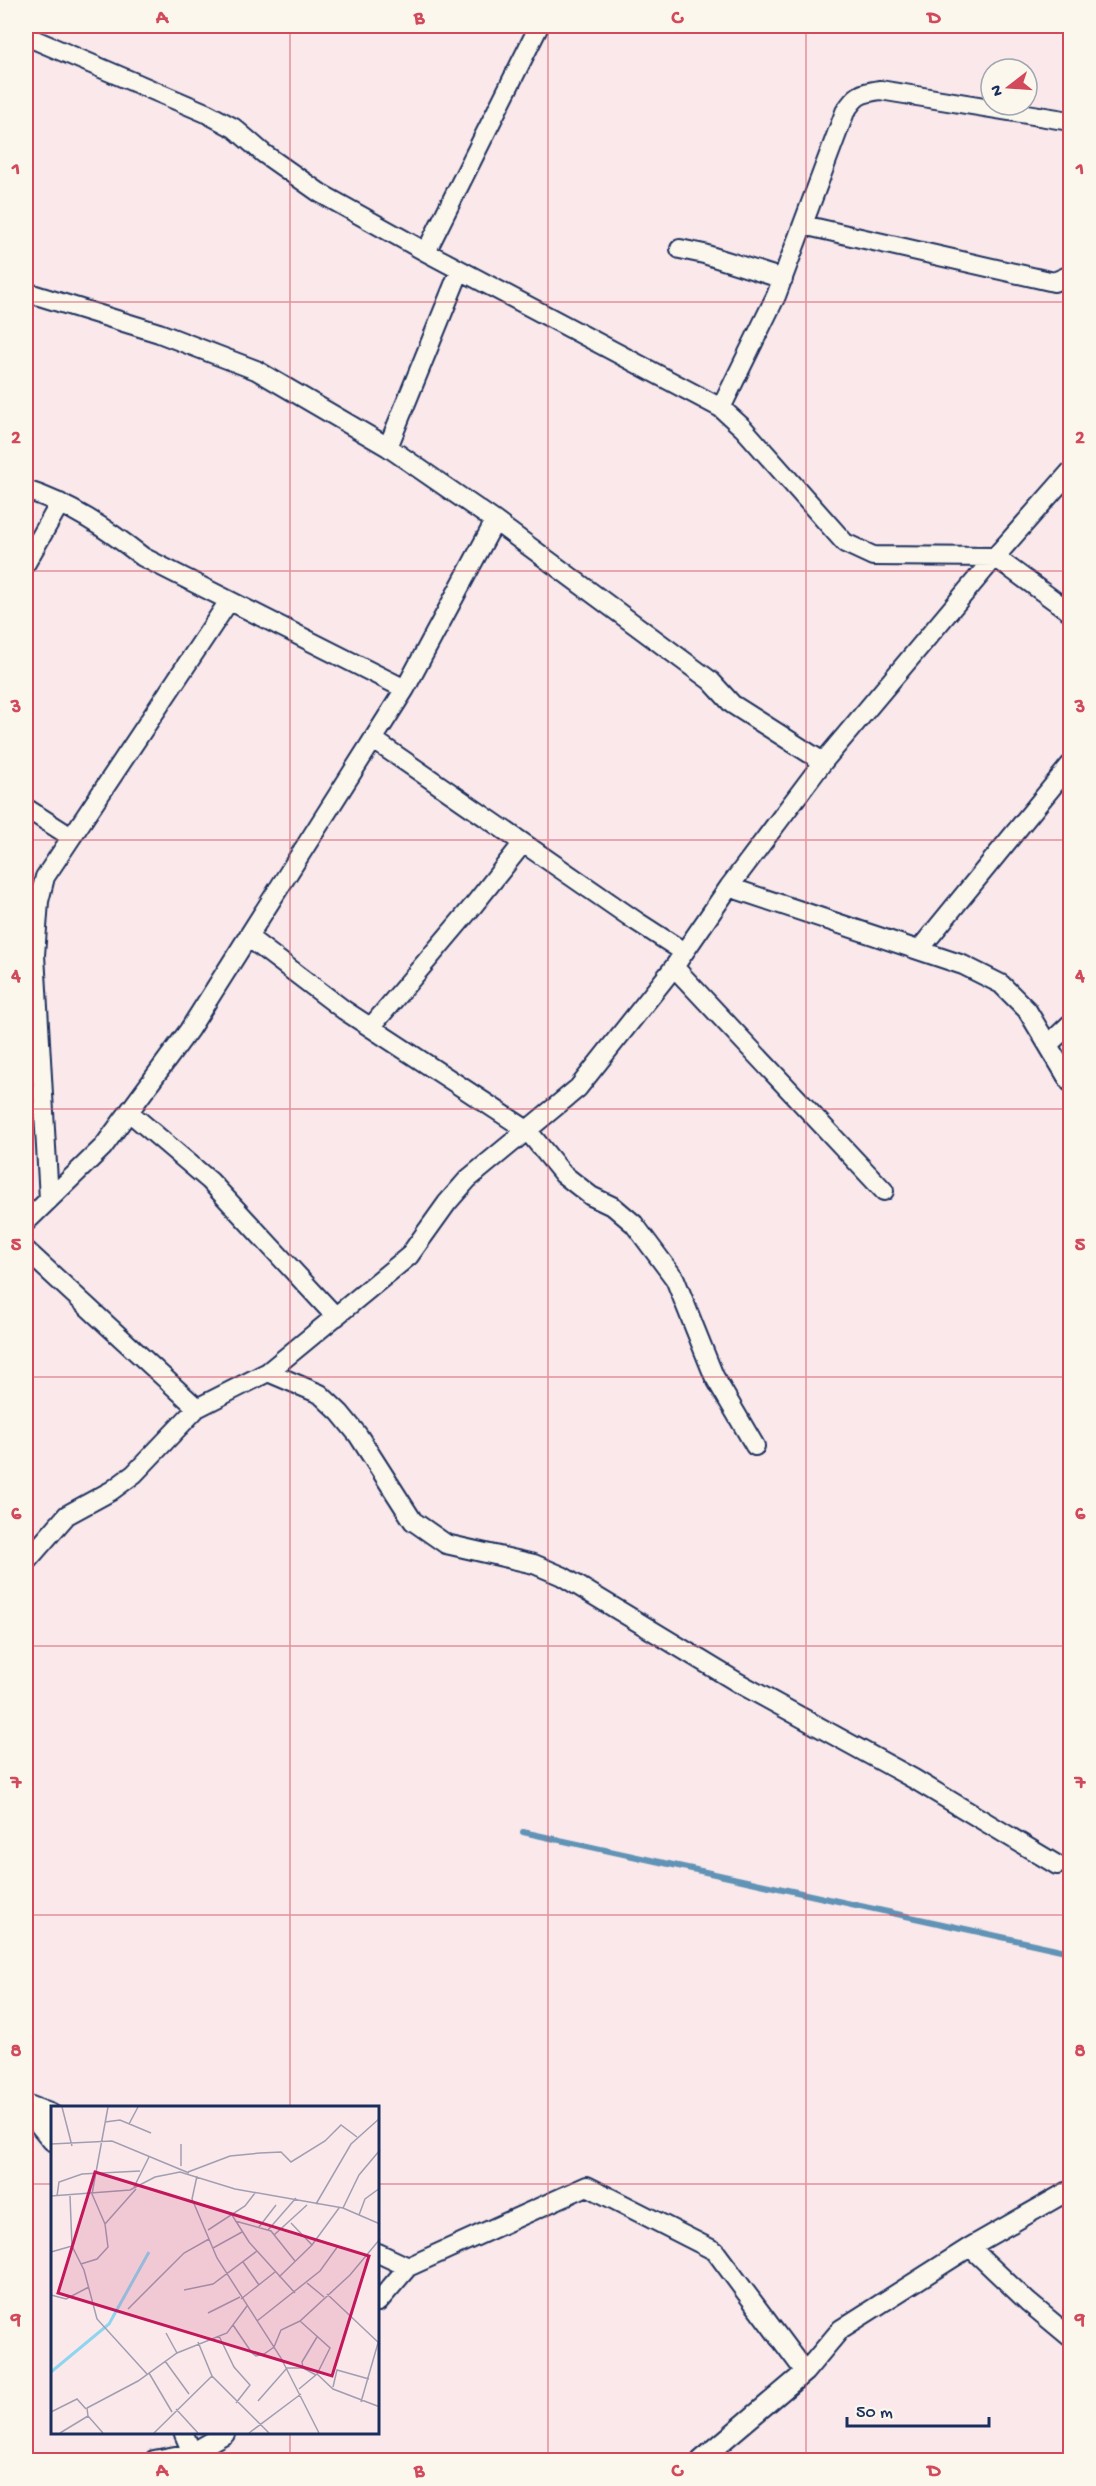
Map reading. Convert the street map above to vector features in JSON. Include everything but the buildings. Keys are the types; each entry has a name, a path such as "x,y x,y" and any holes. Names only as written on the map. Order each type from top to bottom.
{"street":[{"path":"426,252 539,26"},
{"path":"26,36 206,113 234,128 263,153 320,193 426,252 721,408 743,428 845,543 873,556 995,557 1071,612"},
{"path":"721,408 783,279 845,112 854,98 880,90 1071,121"},
{"path":"803,225 1054,282 1071,275"},
{"path":"680,249 704,254 783,279"},
{"path":"388,447 460,270"},
{"path":"26,292 159,333 256,370 388,447 495,521 711,681 732,704 823,762"},
{"path":"26,1562 67,1515 111,1491 134,1474 196,1408 268,1372 410,1256 447,1203 468,1179 578,1088 679,959 729,887 823,762 995,557 1071,472"},
{"path":"26,490 60,503 110,532 143,557 405,689"},
{"path":"26,563 60,503"},
{"path":"26,1222 103,1147 189,1030 386,721 495,521"},
{"path":"49,1199 31,984 35,955 32,898 229,601"},
{"path":"386,721 389,751"},
{"path":"374,740 636,921 679,959 884,1191"},
{"path":"919,950 1071,765"},
{"path":"26,808 71,837"},
{"path":"371,1027 523,843"},
{"path":"729,887 963,965 1002,984 1027,1010 1071,1082"},
{"path":"248,937 344,1010 527,1130 563,1174 591,1196 614,1207 634,1224 675,1279 714,1376 755,1446"},
{"path":"1048,1045 1071,1024"},
{"path":"129,1112 210,1181 336,1317"},
{"path":"26,1250 196,1408"},
{"path":"268,1372 320,1394 340,1413 358,1434 413,1521 446,1544 534,1564 562,1576 737,1682 914,1779 1057,1865"},
{"path":"26,2104 51,2139"},
{"path":"26,2109 39,2121"},
{"path":"380,2300 408,2267 587,2186 715,2251 805,2372"},
{"path":"701,2460 805,2372 841,2329 970,2247 1071,2190"},
{"path":"970,2247 1028,2302 1071,2337"},
{"path":"380,2254 408,2267"},
{"path":"185,2435 193,2456"},
{"path":"154,2460 193,2456 222,2435"}],"waterway":[{"path":"523,1832 1070,1952"}]}
